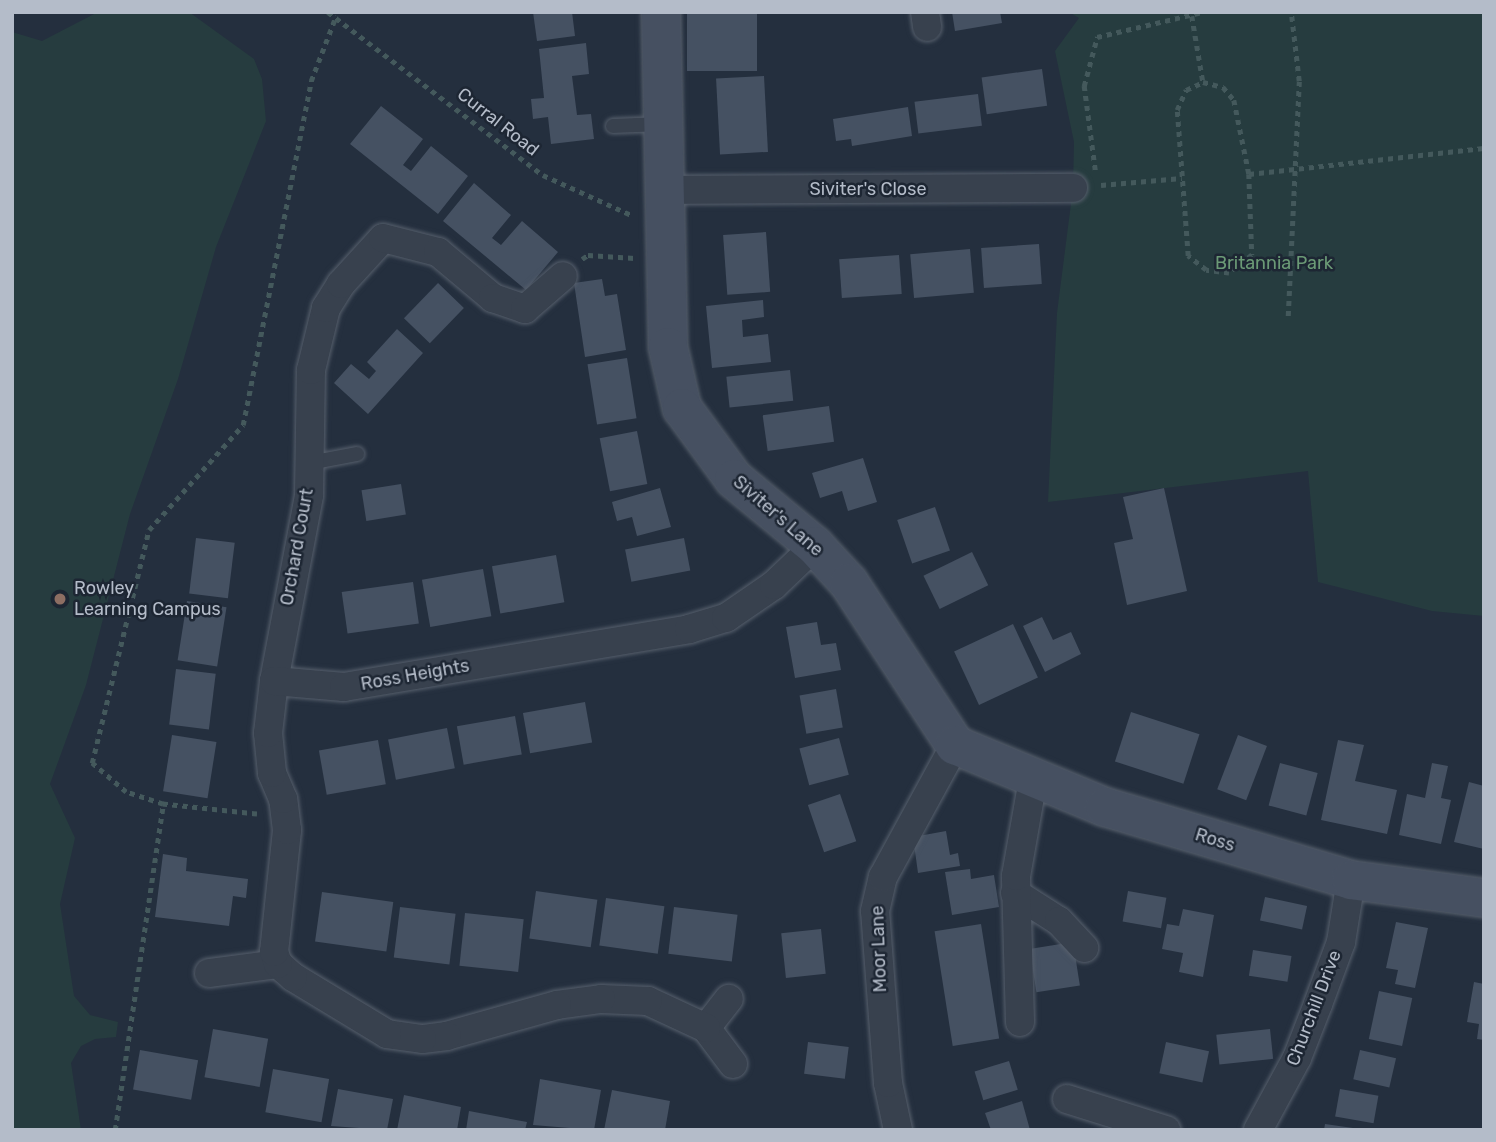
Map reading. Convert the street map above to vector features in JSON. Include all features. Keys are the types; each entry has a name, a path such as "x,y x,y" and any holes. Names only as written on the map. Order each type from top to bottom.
{"street":[{"name":"Siviter's Lane","path":"661,12 668,347 682,408 734,479 815,546 849,583 955,745"},
{"name":"Siviter's Close","path":"664,190 1073,188"},
{"name":"Orchard Court","path":"274,681 303,537 309,463 311,370 326,308 356,262 383,238 438,252 493,298 525,309 563,276"},
{"name":"Ross Heights","path":"274,681 344,687 689,629 726,618 774,585 815,546"},
{"path":"274,681 268,733 272,773 286,817 274,952 278,964 369,1024 405,1038 447,1036 557,1004 601,999 648,1001 706,1028 733,1064"},
{"name":"Ross","path":"955,745 1033,780 1105,807 1351,880 1484,898"},
{"name":"Moor Lane","path":"898,1130 888,1083 875,911 883,877 955,745"},
{"path":"1020,1022 1015,893 1033,780"},
{"name":"Churchill Drive","path":"1258,1130 1297,1058 1318,1004 1341,942 1351,880"},
{"path":"1015,893 1059,921 1084,948"},
{"path":"209,973 278,964"},
{"path":"706,1028 729,999"},
{"path":"1067,1100 1166,1130"}],"lane":[{"path":"613,126 663,124"},
{"path":"309,463 357,454"}],"path":[{"name":"Curral Road","path":"328,12 543,174 665,246"},
{"path":"1182,178 1097,185 1084,86 1097,37 1203,12"},
{"path":"1288,316 1299,81 1291,12"},
{"path":"286,817 163,804 126,792 92,763 149,530 243,425 311,81 336,16"},
{"path":"1192,16 1203,82"},
{"path":"1203,82 1223,87 1234,100 1250,174 1252,255 1229,273 1206,271 1188,256 1177,110 1186,90 1203,82"},
{"path":"1250,174 1484,148"},
{"path":"563,276 588,254 665,246"},
{"path":"115,1130 163,804"}],"green space":[{"name":"Rowley Learning Campus","path":"98,12 189,12 254,59 262,79 266,121 216,247 178,379 130,514 86,685 50,784 75,838 60,904 74,996 90,1015 118,1022 116,1037 95,1039 81,1046 71,1063 81,1130 12,1130 12,32 42,41"},
{"name":"Britannia Park","path":"1069,12 1484,12 1484,616 1432,611 1318,582 1308,471 1048,502 1057,313 1073,188 1074,142 1055,51 1079,18"}],"building":[{"path":"533,12 572,12 575,36 537,41"},
{"path":"687,12 757,12 757,71 687,71"},
{"path":"952,12 1000,12 1002,23 955,31"},
{"path":"586,43 589,74 572,76 577,115 591,114 594,139 551,144 548,117 533,119 531,99 544,98 539,49"},
{"path":"1042,69 1047,106 987,114 982,77"},
{"path":"764,76 768,152 720,154 716,79"},
{"path":"978,94 982,126 918,134 914,102"},
{"path":"381,106 423,139 403,165 411,171 431,146 468,176 438,214 350,144"},
{"path":"908,107 912,136 852,146 851,139 836,141 833,119"},
{"path":"474,183 511,215 492,238 501,245 522,221 558,252 526,290 443,221"},
{"path":"766,232 770,292 727,295 723,235"},
{"path":"1039,244 1042,284 984,288 981,248"},
{"path":"970,249 974,293 914,298 910,254"},
{"path":"899,255 902,294 842,298 839,259"},
{"path":"602,279 605,296 617,294 626,350 585,357 574,283"},
{"path":"438,283 464,308 430,343 404,318"},
{"path":"763,300 764,317 742,320 743,337 768,334 771,362 712,368 706,306"},
{"path":"397,329 423,353 368,414 334,383 351,364 369,379 376,371 367,362"},
{"path":"627,358 637,418 597,425 587,364"},
{"path":"790,370 793,401 730,408 726,377"},
{"path":"829,406 834,442 768,451 763,415"},
{"path":"637,431 647,484 610,491 600,438"},
{"path":"863,458 877,502 848,511 842,491 820,498 812,473"},
{"path":"401,484 406,515 366,521 361,490"},
{"path":"660,488 671,527 637,536 632,517 617,521 612,502"},
{"path":"1164,488 1187,591 1127,605 1114,543 1133,539 1123,497"},
{"path":"935,507 950,550 912,564 897,520"},
{"path":"196,538 235,543 228,598 189,594"},
{"path":"684,538 690,570 631,582 625,549"},
{"path":"972,552 988,585 940,609 923,576"},
{"path":"556,555 564,602 500,614 492,566"},
{"path":"483,569 491,616 430,627 422,580"},
{"path":"413,582 419,624 348,634 342,592"},
{"path":"187,601 227,607 217,667 178,660"},
{"path":"1042,617 1053,640 1071,632 1081,654 1045,672 1023,626"},
{"path":"817,622 821,645 836,643 841,670 795,678 786,627"},
{"path":"1013,624 1038,677 979,705 954,651"},
{"path":"176,669 216,674 209,729 169,725"},
{"path":"836,689 843,727 806,734 800,695"},
{"path":"585,702 592,742 530,753 523,713"},
{"path":"1131,712 1199,734 1183,784 1115,761"},
{"path":"515,716 522,754 464,765 457,726"},
{"path":"447,728 455,768 396,780 388,739"},
{"path":"172,735 216,742 208,798 163,791"},
{"path":"1238,735 1267,746 1246,800 1217,789"},
{"path":"839,738 849,775 809,785 799,749"},
{"path":"378,740 386,784 327,795 319,750"},
{"path":"1338,740 1364,745 1355,781 1397,790 1387,834 1321,820"},
{"path":"1280,763 1318,773 1306,816 1269,806"},
{"path":"1432,763 1448,766 1441,798 1451,800 1441,844 1399,835 1407,794 1425,798"},
{"path":"1469,782 1484,786 1484,849 1454,842"},
{"path":"840,794 856,841 824,852 808,805"},
{"path":"946,831 950,855 958,853 960,866 918,873 913,837"},
{"path":"163,854 187,858 186,871 248,879 246,898 233,896 229,926 155,917"},
{"path":"970,869 971,879 994,875 999,907 952,915 945,872"},
{"path":"536,891 597,900 591,947 529,939"},
{"path":"1128,891 1166,898 1161,928 1123,922"},
{"path":"322,892 393,902 386,952 315,942"},
{"path":"1265,897 1307,906 1302,929 1260,920"},
{"path":"606,898 664,906 658,954 599,946"},
{"path":"400,907 456,914 449,964 394,958"},
{"path":"674,907 738,915 732,961 668,954"},
{"path":"1183,909 1214,915 1203,977 1179,972 1183,953 1162,949 1167,924 1179,926"},
{"path":"465,913 524,919 518,972 459,966"},
{"path":"1396,922 1428,928 1415,988 1395,984 1398,970 1386,968"},
{"path":"981,924 999,1039 953,1046 935,931"},
{"path":"821,929 826,974 786,978 781,933"},
{"path":"1073,942 1080,985 1036,992 1030,949"},
{"path":"1253,950 1292,956 1287,982 1249,976"},
{"path":"1474,982 1484,984 1484,1040 1477,1039 1479,1024 1467,1022"},
{"path":"1379,991 1412,998 1402,1046 1369,1039"},
{"path":"213,1029 268,1039 260,1087 204,1077"},
{"path":"1270,1029 1273,1059 1219,1064 1216,1035"},
{"path":"808,1042 849,1047 845,1079 804,1074"},
{"path":"1166,1042 1209,1051 1202,1082 1159,1073"},
{"path":"140,1050 198,1060 191,1100 133,1089"},
{"path":"1360,1050 1396,1058 1389,1088 1353,1079"},
{"path":"1009,1061 1018,1090 983,1100 975,1072"},
{"path":"273,1069 329,1079 321,1122 265,1112"},
{"path":"540,1079 601,1090 594,1130 533,1125"},
{"path":"338,1089 393,1099 387,1130 331,1126"},
{"path":"1340,1089 1378,1096 1374,1123 1335,1117"},
{"path":"612,1090 670,1101 665,1130 604,1130"},
{"path":"404,1095 461,1107 457,1130 397,1130"},
{"path":"1022,1101 1030,1130 991,1130 985,1113"},
{"path":"469,1111 527,1122 525,1130 466,1130"},
{"path":"1325,1124 1353,1128 1353,1130 1324,1130"}],"place":[{"name":"Rowley Learning Campus","path":"60,599"}]}
